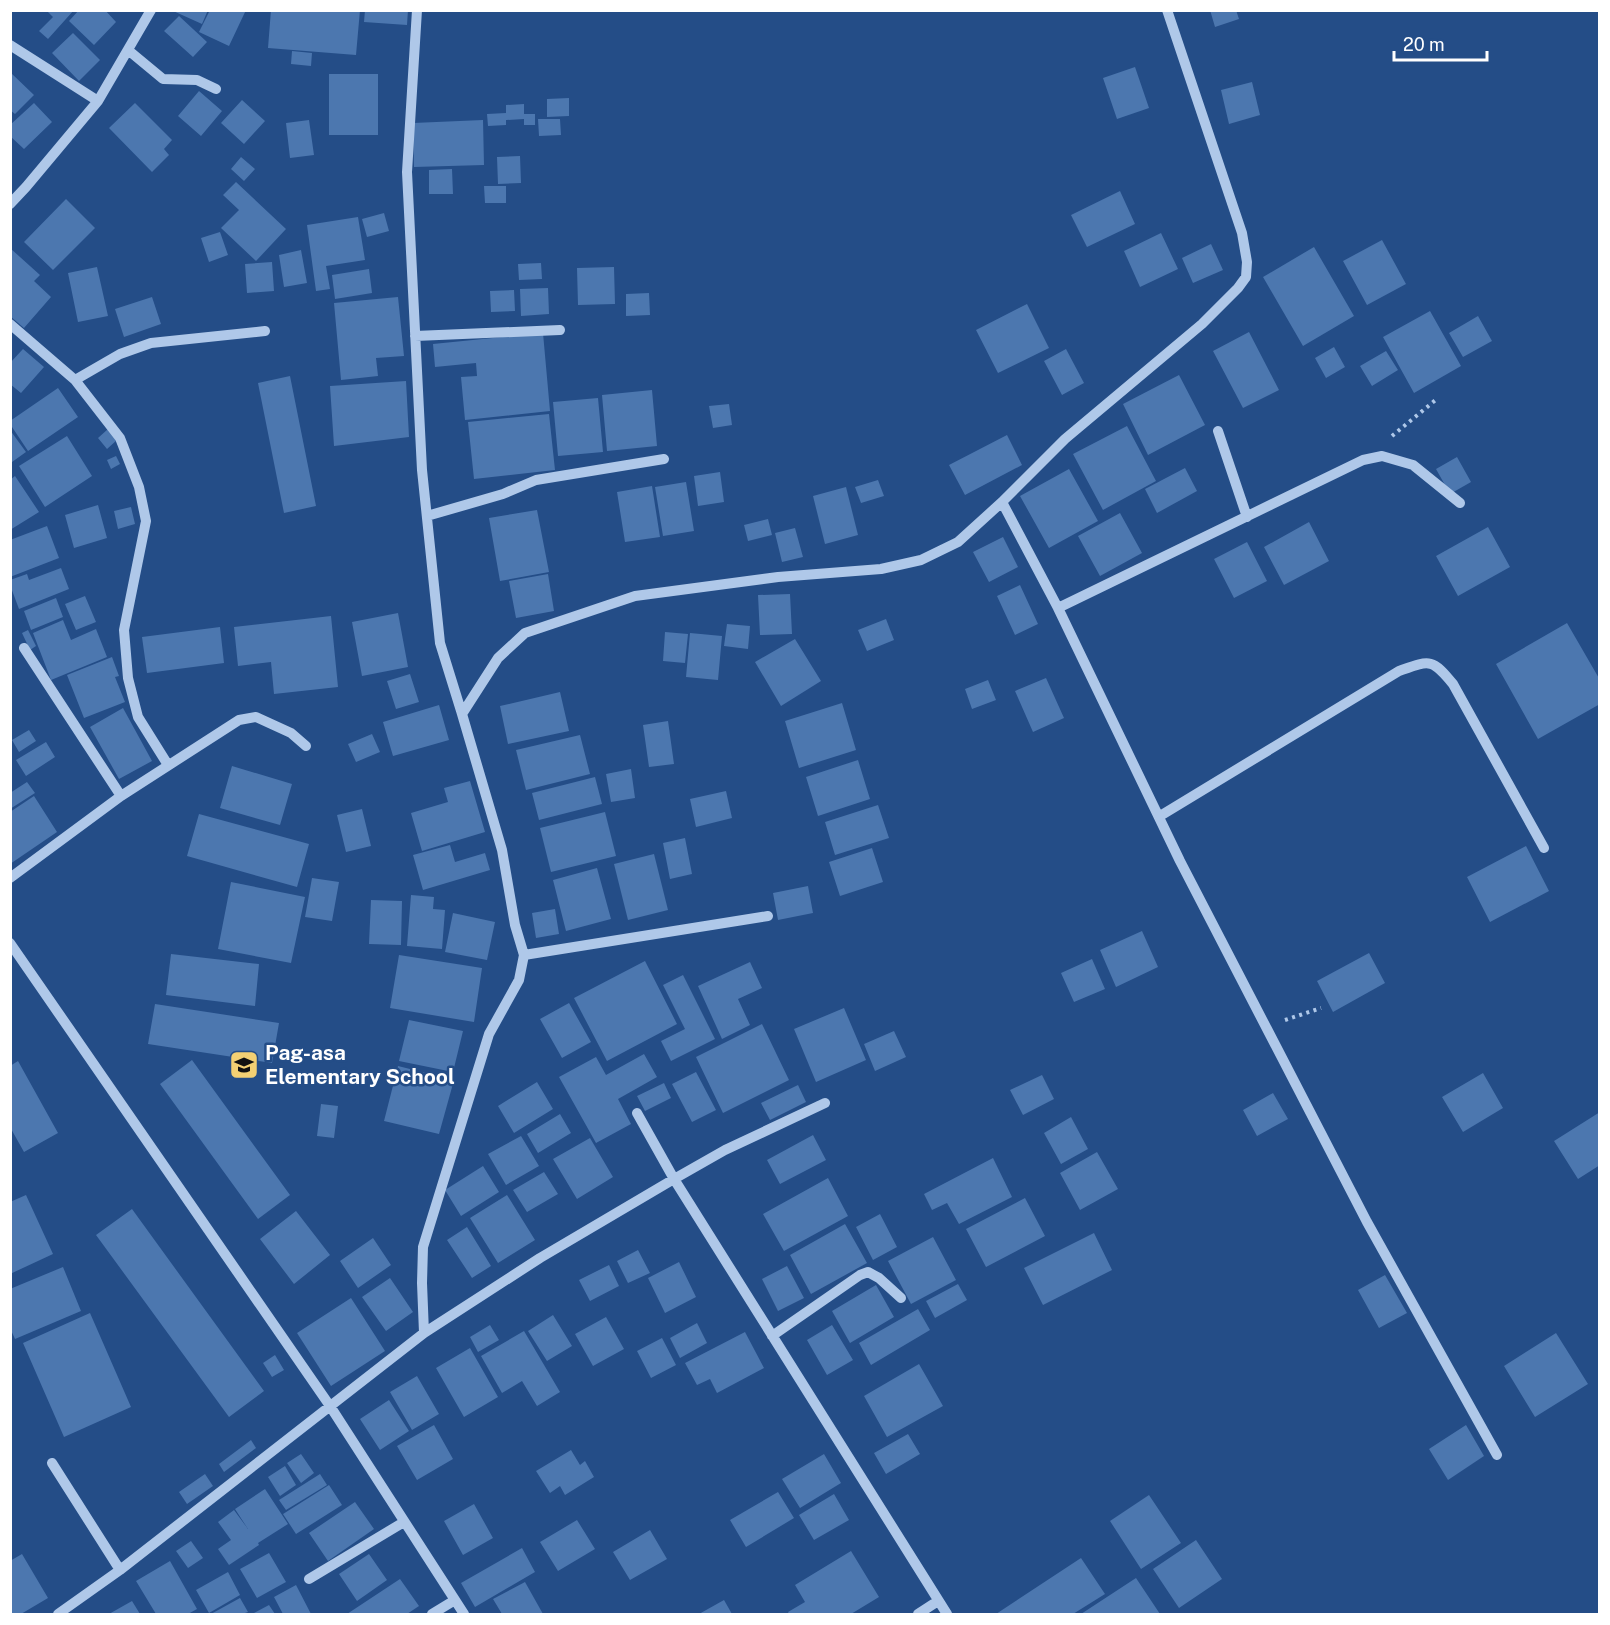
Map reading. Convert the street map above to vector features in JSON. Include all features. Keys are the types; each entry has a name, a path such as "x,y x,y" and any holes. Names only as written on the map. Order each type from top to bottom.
{"street":[{"path":"10,204 98,101 151,10"},
{"path":"417,10 407,172 422,470 440,642 502,850 515,925 524,955 519,981 489,1034 423,1247 424,1333"},
{"path":"462,714 498,658 525,633 635,596 778,577 881,569 921,560 958,542 1065,439 1202,324 1246,277 1247,262 1242,233 1167,10"},
{"path":"10,45 98,101"},
{"path":"128,50 163,79 197,80 216,89"},
{"path":"10,324 75,380 120,438 140,487 146,521 124,630 128,678 138,717 168,765"},
{"path":"416,336 560,330"},
{"path":"75,380 120,354 151,343 265,331"},
{"path":"1218,431 1247,517"},
{"path":"1058,608 1363,459 1382,456 1413,465 1460,503"},
{"path":"427,516 503,494 536,480 664,459"},
{"path":"1002,502 1058,608 1180,861 1367,1222 1497,1455"},
{"path":"24,648 121,796"},
{"path":"1160,816 1399,671 1423,662 1439,667 1453,684 1544,848"},
{"path":"10,878 121,796 239,720 256,717 291,733 306,746"},
{"path":"524,955 768,916"},
{"path":"10,943 330,1406 464,1614"},
{"path":"58,1614 120,1570 424,1333 540,1257 674,1179 726,1150 825,1103"},
{"path":"637,1113 674,1179 947,1614"},
{"path":"772,1336 860,1275 868,1272 879,1278 901,1298"},
{"path":"52,1463 120,1570"},
{"path":"309,1579 404,1521"},
{"path":"432,1614 455,1600"},
{"path":"918,1614 938,1601"}],"path":[{"path":"1363,459 1438,398"},
{"path":"1264,1023 1289,1020 1321,1008"}],"building":[{"path":"46,10 74,10 48,39 39,31 53,17"},
{"path":"79,10 105,10 116,22 94,45 69,21"},
{"path":"171,10 208,10 202,24"},
{"path":"210,10 246,10 229,46 199,32"},
{"path":"271,10 360,10 356,55 268,48"},
{"path":"365,10 408,10 407,25 364,22"},
{"path":"1210,10 1236,10 1239,19 1215,27"},
{"path":"179,16 207,42 193,57 164,31"},
{"path":"73,33 100,60 79,81 52,53"},
{"path":"292,51 312,53 311,66 291,64"},
{"path":"1135,67 1149,108 1117,119 1103,78"},
{"path":"10,72 34,95 15,114 10,110"},
{"path":"329,74 378,74 378,135 329,135"},
{"path":"1252,82 1260,115 1229,124 1221,90"},
{"path":"199,91 222,111 201,136 178,116"},
{"path":"569,98 569,116 547,117 547,99"},
{"path":"242,100 265,121 244,144 221,123"},
{"path":"34,103 52,122 24,149 10,136 10,125"},
{"path":"135,103 172,140 164,149 169,155 152,172 109,128"},
{"path":"524,104 524,114 535,114 535,125 524,125 524,119 506,120 506,125 488,126 487,114 506,113 506,105"},
{"path":"538,119 560,119 561,135 539,136"},
{"path":"309,120 314,155 290,158 286,123"},
{"path":"483,120 484,165 414,167 413,123"},
{"path":"520,156 521,183 498,184 497,157"},
{"path":"241,157 255,169 244,181 231,169"},
{"path":"452,169 453,194 429,194 429,170"},
{"path":"236,182 286,229 256,261 221,228 239,210 223,195"},
{"path":"484,186 506,186 506,203 485,203"},
{"path":"1120,191 1135,224 1087,247 1071,215"},
{"path":"66,199 95,228 53,270 24,242"},
{"path":"384,213 389,231 367,237 362,219"},
{"path":"358,217 365,260 326,266 330,289 316,291 307,225"},
{"path":"220,232 228,255 209,262 201,238"},
{"path":"1161,233 1178,269 1140,287 1124,251"},
{"path":"1382,240 1406,284 1367,305 1343,261"},
{"path":"1211,244 1223,270 1193,283 1182,258"},
{"path":"1314,247 1354,316 1303,346 1263,277"},
{"path":"10,248 40,275 34,281 51,297 24,328 10,316"},
{"path":"301,250 307,283 284,287 279,255"},
{"path":"272,262 274,291 247,293 245,264"},
{"path":"541,263 542,279 519,280 518,264"},
{"path":"97,267 108,316 78,322 68,273"},
{"path":"614,267 615,304 578,305 577,268"},
{"path":"369,269 372,293 335,299 332,275"},
{"path":"548,288 549,314 521,316 520,289"},
{"path":"514,290 515,311 491,312 490,291"},
{"path":"649,293 650,315 626,316 626,294"},
{"path":"152,297 161,324 124,337 115,309"},
{"path":"398,297 404,356 376,358 378,376 341,380 334,303"},
{"path":"1027,304 1049,348 998,373 976,330"},
{"path":"1430,311 1461,366 1414,393 1383,337"},
{"path":"1478,316 1492,341 1463,357 1449,333"},
{"path":"1249,332 1279,390 1243,408 1213,351"},
{"path":"543,333 550,411 465,420 461,377 477,376 476,363 435,367 433,344"},
{"path":"1334,347 1345,367 1326,378 1315,358"},
{"path":"23,349 44,367 21,393 10,384 10,363"},
{"path":"1066,349 1084,383 1062,395 1044,361"},
{"path":"1386,351 1398,370 1372,386 1360,366"},
{"path":"1179,375 1205,425 1148,455 1123,404"},
{"path":"290,376 316,506 284,513 258,383"},
{"path":"406,381 409,437 334,446 330,386"},
{"path":"58,388 78,417 28,451 10,421"},
{"path":"652,390 657,446 607,451 602,395"},
{"path":"598,398 603,452 558,456 553,402"},
{"path":"729,404 732,425 713,428 709,406"},
{"path":"549,414 555,470 474,479 468,422"},
{"path":"1127,426 1156,481 1103,510 1073,454"},
{"path":"108,429 117,440 107,449 98,438"},
{"path":"10,430 26,452 12,462 10,460"},
{"path":"1007,435 1022,465 965,495 949,465"},
{"path":"67,436 92,476 45,507 19,466"},
{"path":"116,456 120,464 111,469 107,460"},
{"path":"1457,457 1471,482 1450,494 1436,469"},
{"path":"1185,468 1197,491 1157,513 1145,489"},
{"path":"1069,469 1098,521 1049,548 1020,496"},
{"path":"720,472 724,502 698,506 694,476"},
{"path":"15,476 39,512 10,530 10,480"},
{"path":"878,480 884,496 861,503 855,487"},
{"path":"686,482 694,531 663,536 655,487"},
{"path":"652,486 660,537 625,542 617,492"},
{"path":"846,487 858,535 825,544 813,496"},
{"path":"98,505 107,538 74,548 65,515"},
{"path":"131,507 135,524 118,529 114,511"},
{"path":"537,510 549,572 500,581 489,518"},
{"path":"1120,513 1142,553 1100,576 1078,536"},
{"path":"768,519 772,535 748,541 744,525"},
{"path":"1309,522 1329,561 1284,585 1264,547"},
{"path":"47,526 59,558 10,577 10,540"},
{"path":"1488,527 1510,567 1458,596 1436,556"},
{"path":"795,528 803,557 782,562 775,533"},
{"path":"1003,537 1018,567 989,582 973,552"},
{"path":"1247,542 1267,581 1234,598 1214,559"},
{"path":"61,568 69,589 19,609 10,580 27,574 29,580"},
{"path":"548,574 554,611 516,618 509,581"},
{"path":"1020,585 1038,624 1015,635 997,596"},
{"path":"790,594 792,634 760,635 758,595"},
{"path":"85,596 96,622 76,630 65,604"},
{"path":"56,598 63,617 31,630 24,611"},
{"path":"398,613 408,667 362,676 352,622"},
{"path":"331,616 338,687 274,694 271,662 238,666 234,627"},
{"path":"886,619 894,640 867,651 858,630"},
{"path":"63,620 71,640 96,629 107,657 51,680 33,633"},
{"path":"1567,623 1600,680 1600,704 1538,739 1496,664"},
{"path":"727,624 750,626 748,649 724,646"},
{"path":"220,627 224,663 147,673 142,637"},
{"path":"28,630 36,646 30,650 22,633"},
{"path":"665,632 688,634 685,663 663,661"},
{"path":"690,633 722,636 718,680 686,677"},
{"path":"795,639 821,681 781,706 755,662"},
{"path":"112,657 119,676 115,677 125,702 84,718 67,675"},
{"path":"410,674 419,702 396,709 387,681"},
{"path":"1046,678 1064,718 1033,732 1015,691"},
{"path":"988,680 996,700 972,709 965,689"},
{"path":"560,692 569,731 508,744 500,706"},
{"path":"842,703 856,750 799,768 785,721"},
{"path":"439,705 449,740 393,756 383,722"},
{"path":"123,708 152,761 119,779 90,727"},
{"path":"668,721 674,764 649,767 643,725"},
{"path":"29,730 36,741 19,752 12,740"},
{"path":"372,734 380,752 356,762 348,744"},
{"path":"580,735 590,774 526,790 516,750"},
{"path":"46,742 55,757 26,776 16,760"},
{"path":"858,760 870,799 818,816 806,777"},
{"path":"232,766 292,784 280,825 220,808"},
{"path":"631,769 635,798 611,802 606,774"},
{"path":"595,777 602,804 539,820 532,793"},
{"path":"470,781 485,832 422,851 411,813 448,802 444,788"},
{"path":"27,782 35,793 10,809 10,793"},
{"path":"726,791 732,818 696,827 690,799"},
{"path":"34,796 57,832 10,864 10,812"},
{"path":"878,805 889,838 835,855 825,822"},
{"path":"362,809 371,846 346,852 337,815"},
{"path":"605,812 616,856 551,872 540,828"},
{"path":"199,814 309,844 297,887 187,856"},
{"path":"685,838 692,874 670,879 663,843"},
{"path":"450,845 455,862 485,853 490,870 423,890 413,855"},
{"path":"1526,846 1549,891 1490,922 1467,877"},
{"path":"872,848 883,882 840,896 829,862"},
{"path":"654,854 668,910 628,920 614,864"},
{"path":"597,868 611,919 566,931 553,880"},
{"path":"312,878 339,882 332,921 305,917"},
{"path":"231,882 305,897 291,963 218,949"},
{"path":"808,886 813,913 778,920 773,893"},
{"path":"411,895 434,897 433,909 445,910 442,949 407,946"},
{"path":"371,900 402,901 401,945 369,944"},
{"path":"555,909 559,934 536,938 532,913"},
{"path":"453,913 495,922 487,960 445,952"},
{"path":"1142,931 1158,967 1116,987 1100,950"},
{"path":"1369,953 1385,983 1333,1012 1317,981"},
{"path":"171,954 259,964 255,1006 166,995"},
{"path":"399,955 482,968 474,1022 390,1008"},
{"path":"1092,959 1105,989 1074,1002 1061,973"},
{"path":"645,961 677,1024 607,1061 574,998"},
{"path":"750,962 762,988 738,999 750,1025 722,1039 698,986"},
{"path":"683,975 715,1039 671,1061 661,1041 685,1029 663,985"},
{"path":"569,1003 591,1042 562,1058 540,1019"},
{"path":"155,1004 279,1023 272,1063 148,1044"},
{"path":"844,1008 866,1060 816,1082 794,1029"},
{"path":"409,1020 463,1031 453,1072 399,1061"},
{"path":"762,1024 789,1080 723,1113 696,1057"},
{"path":"894,1031 906,1057 875,1071 864,1044"},
{"path":"644,1054 657,1077 618,1099 631,1124 596,1143 559,1077 596,1057 606,1075"},
{"path":"192,1060 290,1195 258,1219 160,1084"},
{"path":"18,1061 58,1133 24,1152 10,1127 10,1066"},
{"path":"398,1066 454,1080 439,1134 384,1121"},
{"path":"696,1072 716,1110 692,1122 672,1084"},
{"path":"1483,1073 1503,1108 1463,1132 1442,1097"},
{"path":"1042,1075 1054,1099 1023,1115 1010,1090"},
{"path":"537,1082 553,1109 514,1133 498,1106"},
{"path":"664,1083 671,1098 645,1111 637,1096"},
{"path":"798,1085 806,1102 770,1120 761,1103"},
{"path":"1273,1093 1288,1119 1257,1136 1243,1110"},
{"path":"321,1104 338,1106 334,1138 317,1136"},
{"path":"1600,1112 1600,1165 1578,1179 1554,1141"},
{"path":"560,1114 571,1133 538,1153 527,1134"},
{"path":"1071,1117 1088,1149 1061,1164 1044,1133"},
{"path":"813,1135 826,1160 780,1184 767,1160"},
{"path":"521,1136 539,1166 506,1185 488,1154"},
{"path":"590,1138 613,1177 577,1199 553,1159"},
{"path":"1097,1152 1118,1189 1080,1210 1060,1173"},
{"path":"993,1158 1012,1197 959,1224 947,1203 932,1210 924,1194"},
{"path":"483,1166 499,1192 461,1216 445,1190"},
{"path":"544,1172 558,1194 527,1212 513,1190"},
{"path":"828,1178 848,1216 784,1251 763,1214"},
{"path":"26,1195 53,1254 10,1274 10,1202"},
{"path":"507,1195 535,1240 498,1263 470,1218"},
{"path":"1025,1198 1045,1236 986,1267 966,1229"},
{"path":"132,1209 264,1391 229,1417 96,1235"},
{"path":"296,1211 330,1255 294,1284 260,1239"},
{"path":"880,1214 897,1247 873,1260 856,1227"},
{"path":"845,1224 867,1263 811,1294 790,1255"},
{"path":"467,1227 491,1266 472,1278 447,1240"},
{"path":"1094,1233 1112,1270 1043,1305 1024,1268"},
{"path":"933,1237 956,1280 911,1304 888,1261"},
{"path":"373,1238 391,1265 358,1288 340,1261"},
{"path":"638,1250 650,1273 628,1283 617,1261"},
{"path":"679,1262 696,1297 665,1313 648,1278"},
{"path":"609,1265 619,1286 590,1301 579,1280"},
{"path":"787,1266 804,1298 778,1311 762,1279"},
{"path":"63,1267 81,1311 15,1339 10,1328 10,1289"},
{"path":"1385,1275 1407,1313 1379,1328 1358,1290"},
{"path":"390,1278 413,1312 386,1331 362,1297"},
{"path":"958,1284 967,1300 935,1318 926,1301"},
{"path":"876,1285 894,1317 850,1343 832,1311"},
{"path":"351,1298 385,1351 331,1386 297,1333"},
{"path":"918,1309 930,1330 871,1365 859,1343"},
{"path":"90,1313 131,1407 64,1437 23,1343"},
{"path":"553,1315 572,1346 547,1361 528,1331"},
{"path":"606,1317 624,1349 593,1366 575,1334"},
{"path":"697,1323 707,1343 680,1358 670,1338"},
{"path":"490,1325 499,1340 478,1352 470,1337"},
{"path":"832,1325 853,1360 827,1375 807,1340"},
{"path":"524,1331 560,1392 537,1406 522,1381 502,1393 481,1356"},
{"path":"745,1332 764,1368 717,1393 710,1379 697,1385 685,1363"},
{"path":"1556,1333 1588,1384 1535,1417 1504,1366"},
{"path":"662,1338 676,1365 651,1378 637,1351"},
{"path":"470,1348 498,1397 464,1417 436,1368"},
{"path":"275,1355 284,1370 272,1377 263,1363"},
{"path":"919,1364 943,1406 887,1437 864,1396"},
{"path":"417,1376 439,1414 412,1430 390,1392"},
{"path":"389,1400 409,1431 380,1450 360,1419"},
{"path":"434,1425 453,1459 417,1480 397,1446"},
{"path":"1466,1425 1484,1456 1448,1480 1429,1449"},
{"path":"908,1434 920,1454 886,1474 874,1453"},
{"path":"251,1440 256,1448 224,1472 219,1464"},
{"path":"571,1450 580,1465 585,1461 594,1477 565,1495 560,1486 550,1493 536,1471"},
{"path":"301,1454 314,1473 301,1483 287,1463"},
{"path":"824,1454 841,1483 800,1508 782,1479"},
{"path":"285,1466 296,1485 280,1496 268,1477"},
{"path":"205,1474 213,1486 187,1504 179,1492"},
{"path":"320,1474 327,1485 286,1510 279,1500"},
{"path":"329,1485 342,1505 296,1534 283,1514"},
{"path":"265,1489 288,1524 229,1565 218,1549 231,1540 218,1522 234,1510 248,1529 235,1509"},
{"path":"778,1492 794,1518 746,1547 730,1520"},
{"path":"834,1494 849,1520 814,1540 799,1515"},
{"path":"1149,1495 1181,1543 1141,1569 1110,1521"},
{"path":"355,1502 374,1529 328,1561 309,1533"},
{"path":"474,1504 493,1538 463,1555 444,1521"},
{"path":"577,1520 595,1549 558,1571 540,1542"},
{"path":"650,1530 667,1559 630,1580 613,1552"},
{"path":"1196,1540 1222,1579 1179,1608 1153,1569"},
{"path":"191,1541 203,1558 188,1568 176,1551"},
{"path":"522,1548 535,1572 475,1607 461,1583"},
{"path":"851,1551 879,1597 851,1614 789,1614 788,1612 805,1602 795,1585"},
{"path":"269,1553 286,1582 257,1598 240,1569"},
{"path":"22,1554 48,1598 21,1614 10,1614 10,1561"},
{"path":"369,1554 387,1580 357,1601 339,1574"},
{"path":"1081,1558 1105,1594 1073,1614 996,1614"},
{"path":"170,1561 197,1609 188,1614 156,1614 136,1581"},
{"path":"228,1572 240,1595 209,1613 196,1590"},
{"path":"1136,1578 1160,1614 1081,1614"},
{"path":"400,1579 419,1606 407,1614 347,1614"},
{"path":"525,1582 543,1614 502,1614 493,1599"},
{"path":"296,1585 311,1614 283,1614 274,1597"},
{"path":"240,1598 248,1612 211,1614"},
{"path":"724,1600 732,1614 699,1614"},
{"path":"132,1601 140,1614 109,1614"},
{"path":"269,1605 275,1614 252,1614"}],"place":[{"name":"Pag-asa Elementary School","path":"244,1065"}]}
